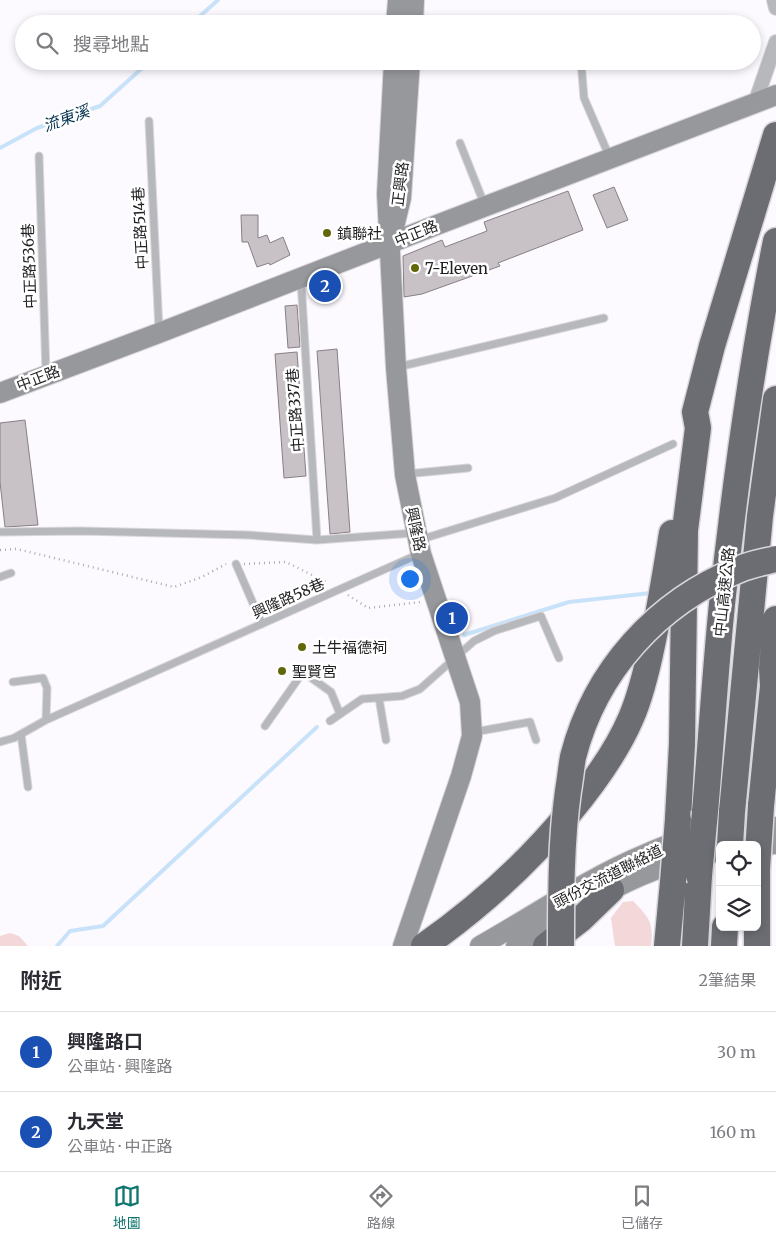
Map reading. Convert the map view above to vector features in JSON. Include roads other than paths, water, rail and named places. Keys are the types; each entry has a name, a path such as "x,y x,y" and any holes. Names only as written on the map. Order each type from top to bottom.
{"highway":[{"path":"432,940 474,909 548,838 591,786 613,753 632,718 647,666 662,599 687,438 712,346 776,135"},
{"name":"中山高速公路","path":"695,946 699,875 722,605 735,494 754,364 776,241"},
{"name":"中山高速公路","path":"730,841 760,516 776,400"},
{"path":"667,946 678,819 682,726 685,530 698,428 695,412"},
{"path":"562,946 561,901 565,822 573,760 580,734 602,685 636,639 682,600 707,584 741,568 776,559"},
{"path":"759,841 774,682 772,668 776,619"},
{"path":"757,886 757,946"},
{"path":"546,946 580,919 611,890"},
{"path":"724,946 725,931"}],"main road":[{"path":"397,15 398,0"},
{"path":"413,15 414,0"},
{"name":"正興路","path":"389,244 387,194 394,70"},
{"name":"正興路","path":"389,244 402,198 409,70"},
{"name":"中正路","path":"0,393 776,95"},
{"name":"興隆路","path":"389,244 396,368 405,475 418,542 470,702 472,732 461,776 403,946"},
{"name":"頭份交流道聯絡道","path":"480,946 593,880 669,845 720,833 776,827"},
{"path":"761,846 776,844"},
{"name":"頭份交流道聯絡道","path":"516,946 611,890 636,878 685,860 716,852"}],"street":[{"path":"774,0 776,8"},
{"path":"755,103 776,42"}],"lane":[{"path":"582,70 584,98 611,159"},
{"name":"中正路514巷","path":"149,120 159,333"},
{"path":"460,143 486,206"},
{"name":"中正路536巷","path":"39,156 46,375"},
{"name":"中正路337巷","path":"301,278 317,540"},
{"path":"396,368 604,318"},
{"path":"0,532 81,531 218,534 317,540 418,542 555,498 673,444"},
{"path":"405,475 468,468"},
{"name":"興隆路58巷","path":"0,742 340,590 418,542"},
{"path":"236,564 262,624"},
{"path":"0,577 11,573"},
{"path":"330,721 362,699 402,696 420,690 474,641 494,631 541,616 559,658"},
{"path":"265,726 303,672 331,692 340,714"},
{"path":"13,682 43,678 47,688 46,720"},
{"path":"379,698 386,740"},
{"path":"472,732 530,722 536,740"},
{"path":"21,734 28,787"}],"waterway":[{"name":"流東溪","path":"201,15 218,0"},
{"name":"流東溪","path":"0,148 37,128 100,106 140,70"},
{"path":"464,635 569,602 651,593"},
{"path":"57,946 70,931 103,926 317,727"}],"place":[{"name":"鎮聯社","path":"327,233"},
{"name":"7-Eleven","path":"415,268"},
{"name":"九天堂","path":"325,286"},
{"name":"興隆路口","path":"452,618"},
{"name":"土牛福德祠","path":"302,647"},
{"name":"聖賢宮","path":"282,671"}]}
